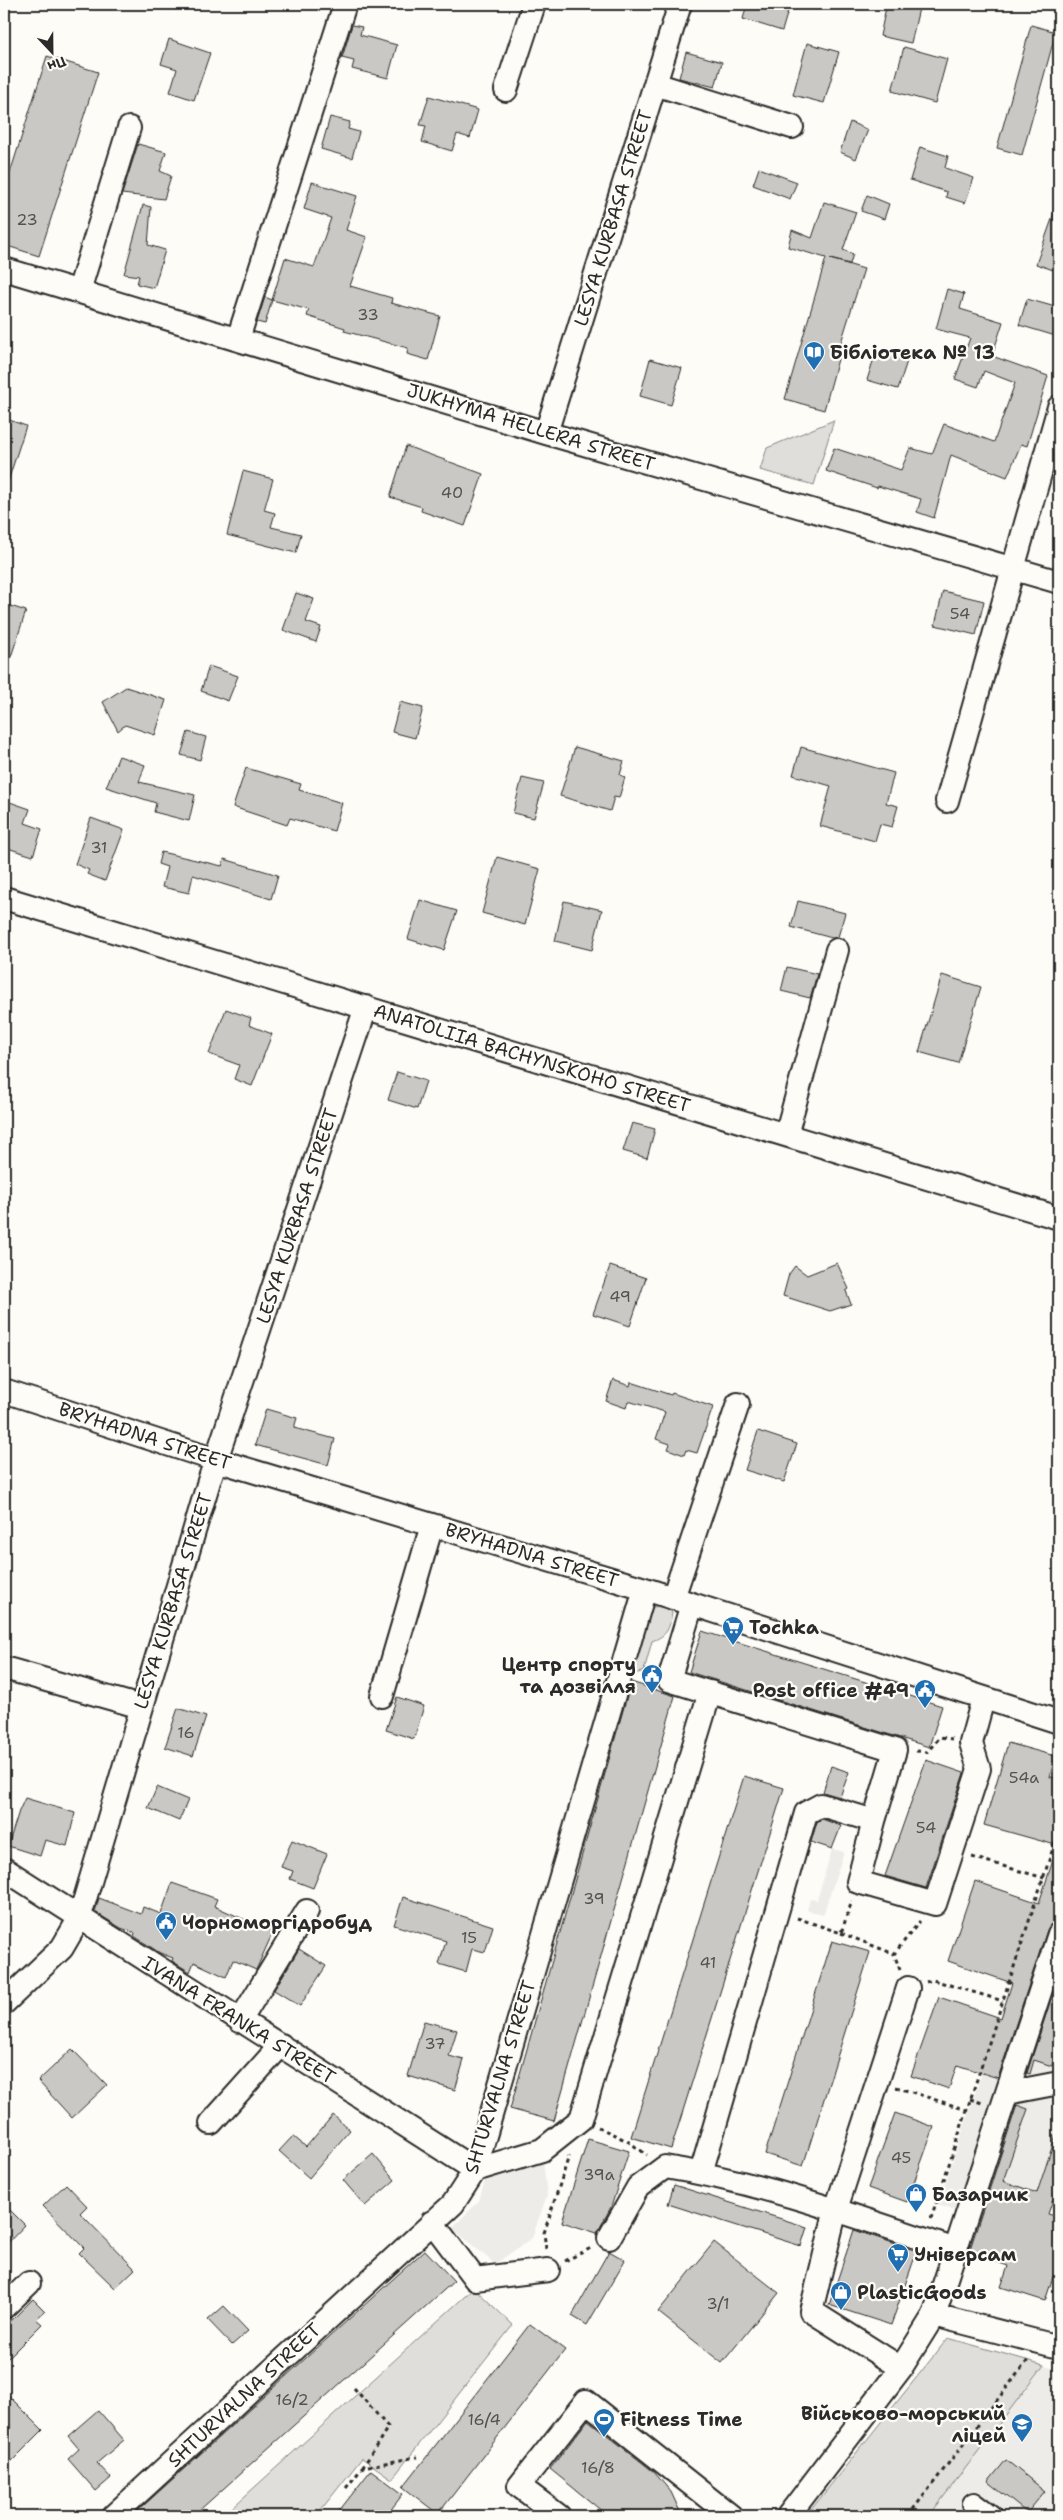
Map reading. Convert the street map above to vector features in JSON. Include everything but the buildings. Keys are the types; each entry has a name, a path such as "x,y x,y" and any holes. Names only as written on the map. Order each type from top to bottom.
{"street":[{"path":"238,339 345,4"},
{"path":"506,90 534,4"},
{"name":"LESYA KURBASA STREET","path":"546,433 680,4"},
{"path":"655,84 792,127"},
{"path":"79,291 129,128"},
{"name":"JUKHYMA HELLERA STREET","path":"4,269 546,433 1059,582"},
{"path":"947,801 1059,407"},
{"name":"ANATOLIIA BACHYNSKOHO STREET","path":"4,898 1059,1218"},
{"path":"786,1135 837,950"},
{"name":"LESYA KURBASA STREET","path":"4,2003 62,1948 79,1919 140,1707 216,1460 366,1007"},
{"name":"BRYHADNA STREET","path":"4,1390 216,1460 646,1589 1059,1722"},
{"path":"738,1404 682,1601 669,1680 895,1750 858,1882 935,1904 979,1769 971,1743 983,1698"},
{"path":"382,1696 432,1525"},
{"name":"SHTURVALNA STREET","path":"112,2516 453,2204 475,2170 646,1589"},
{"path":"4,1668 140,1707"},
{"path":"475,2170 542,2150 580,2119 710,1692"},
{"path":"701,2173 806,1813 821,1805 874,1821"},
{"name":"IVANA FRANKA STREET","path":"4,1869 79,1919 281,2045 475,2170"},
{"path":"240,2021 308,1912"},
{"path":"788,2516 901,2368 934,2315 1059,1934"},
{"path":"901,2368 811,2311 836,2209 908,1988"},
{"path":"211,2123 281,2045"},
{"path":"1007,2093 1059,2083"},
{"path":"609,2238 638,2187 665,2167 701,2173 836,2209 956,2250"},
{"path":"432,2222 475,2278 548,2270"},
{"path":"4,2307 29,2283"},
{"path":"934,2315 1059,2347"},
{"path":"559,2516 519,2486 586,2401 731,2516"}],"path":[{"path":"895,1750 928,1752 940,1737 971,1743"},
{"path":"924,2240 1059,1830"},
{"path":"952,1852 1044,1878"},
{"path":"841,1933 858,1882"},
{"path":"894,1954 935,1904"},
{"path":"777,1912 841,1933 894,1954 908,1988 933,1980 1003,2001"},
{"path":"877,2081 967,2110"},
{"path":"609,2238 548,2270 544,2233 580,2119 629,2142 665,2167"},
{"path":"908,2516 1033,2353"},
{"path":"346,2488 363,2467 388,2427 354,2388"},
{"path":"363,2467 417,2457"}],"shaded area":[{"path":"834,420 814,485 760,470 767,448"},
{"path":"653,1607 667,1607 672,1613 669,1627 665,1634 652,1641 644,1671 635,1674 626,1666 648,1623 645,1616"},
{"path":"1059,1841 1059,2022 1055,2034 1059,2036 1059,2044 1050,2074 1059,2090 1059,2182 1052,2202 998,2195 983,2190 974,2217 938,2205"},
{"path":"832,1849 844,1852 823,1915 807,1910 810,1899 817,1900"},
{"path":"543,2160 547,2195 532,2238 495,2264 452,2228 479,2201 487,2174"},
{"path":"474,2288 513,2325 392,2479 362,2458 316,2516 223,2516"},
{"path":"948,2338 1044,2365 929,2516 806,2516"},
{"name":"Військово-морський ліцей","path":"1044,2365 1059,2369 1059,2516 929,2516"}],"place":[{"name":"Бібліотека № 13","path":"814,371"},
{"name":"Tochka","path":"733,1646"},
{"name":"Центр спорту та дозвілля","path":"652,1694"},
{"name":"Post office #49","path":"925,1709"},
{"name":"Чорноморгідробуд","path":"166,1941"},
{"name":"Базарчик","path":"916,2213"},
{"name":"Універсам","path":"898,2273"},
{"name":"PlasticGoods","path":"841,2311"},
{"name":"Fitness Time","path":"604,2438"},
{"name":"Військово-морський ліцей","path":"1022,2443"}]}
